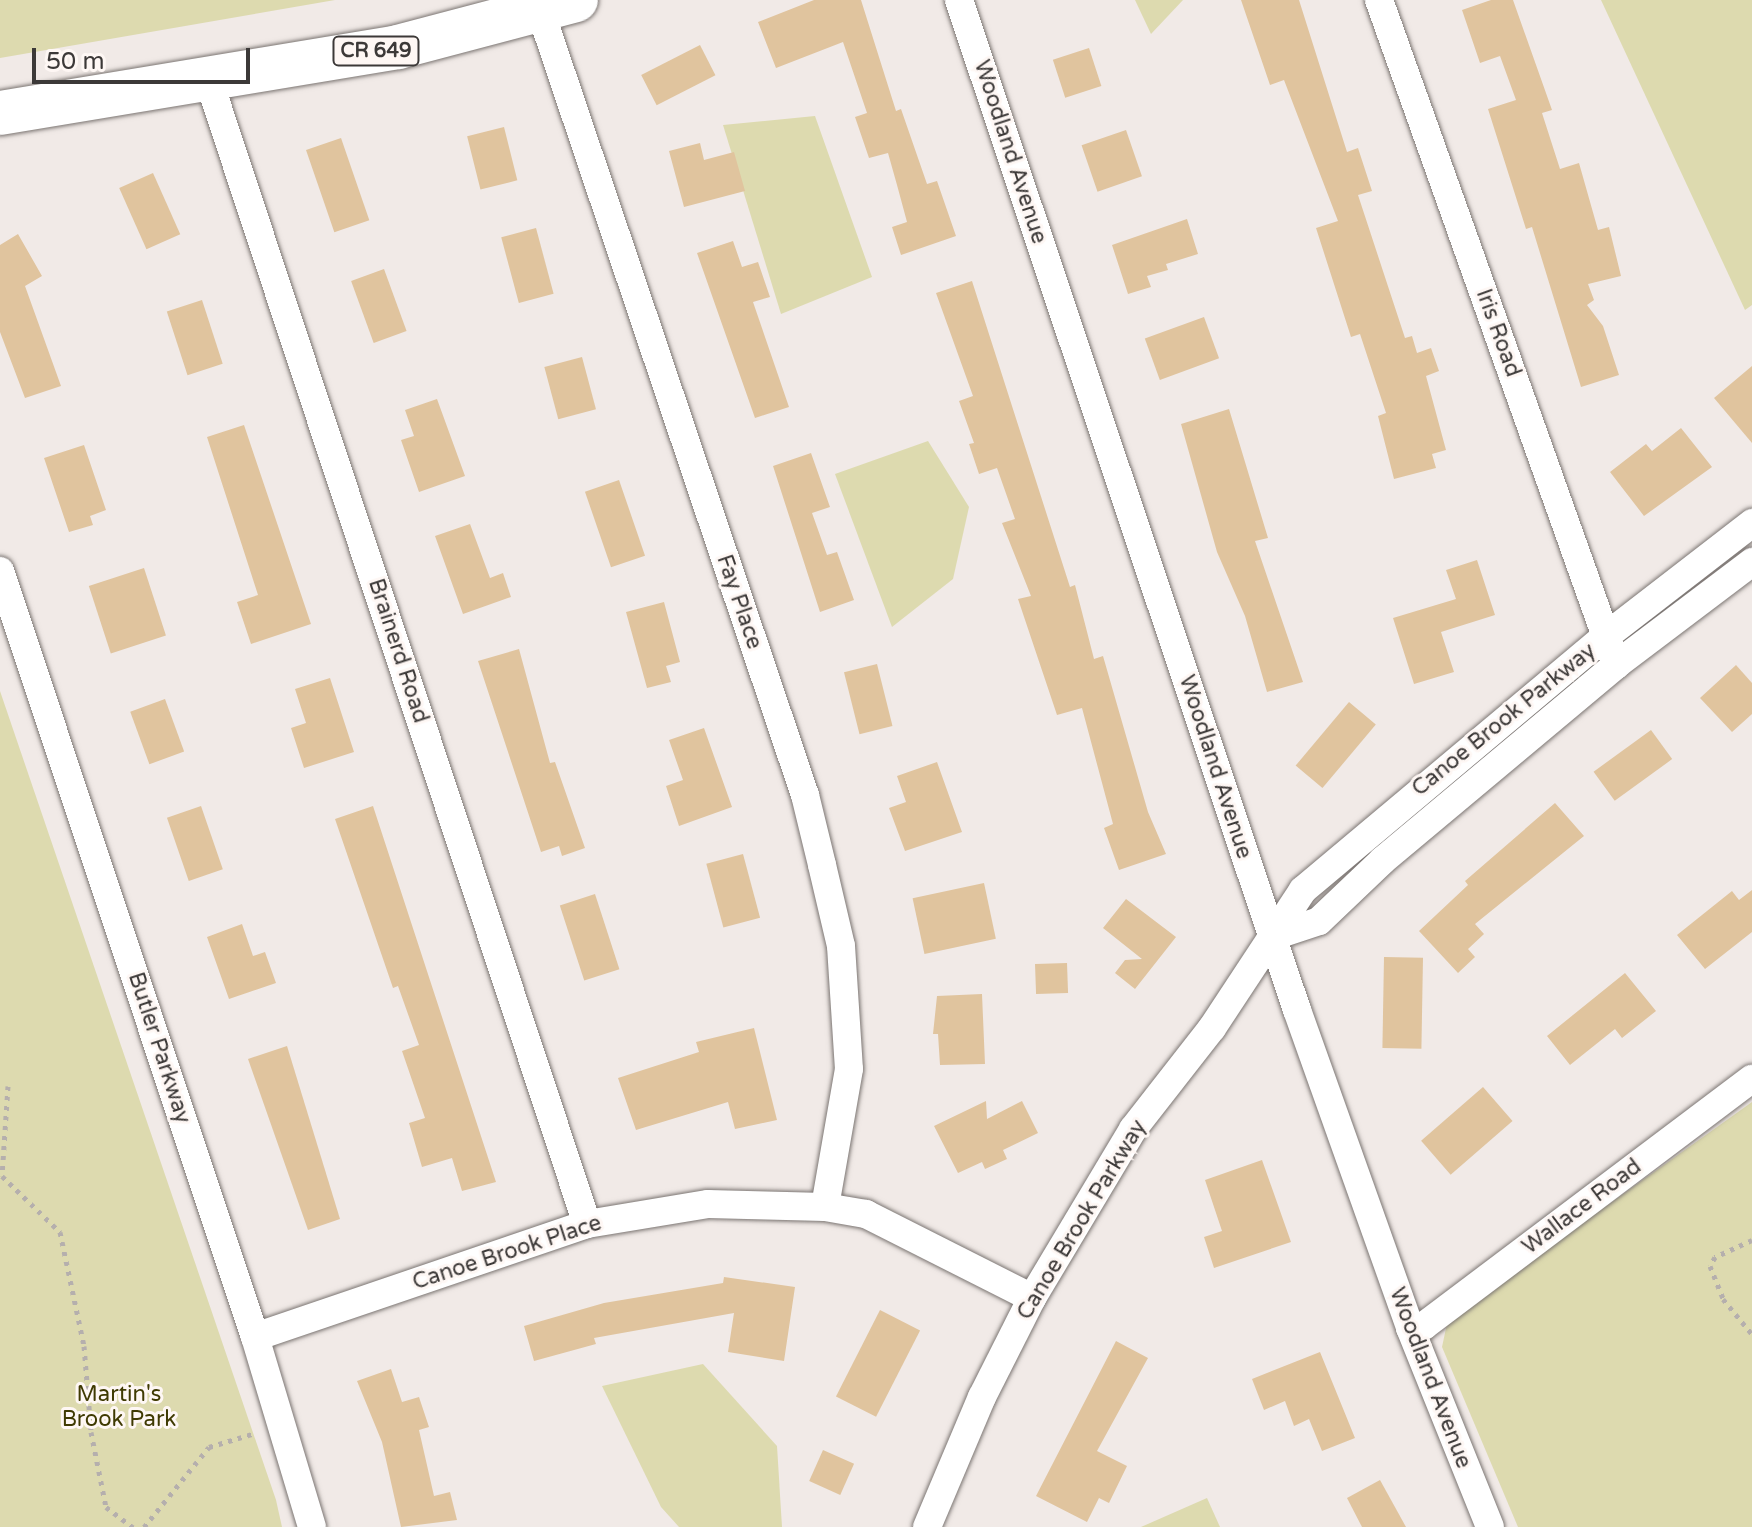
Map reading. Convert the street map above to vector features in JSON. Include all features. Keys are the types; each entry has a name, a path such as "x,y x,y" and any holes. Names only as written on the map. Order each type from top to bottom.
{"main road":[{"name":"CR 649","path":"0,113 398,47 559,6"}],"street":[{"name":"Woodland Avenue","path":"959,0 1274,936 1410,1328 1490,1527"},
{"name":"Iris Road","path":"1379,0 1616,665"},
{"name":"Fay Place","path":"559,6 805,795 841,946 849,1069 825,1207"},
{"name":"Brainerd Road","path":"208,78 587,1224"},
{"name":"Canoe Brook Parkway","path":"927,1527 982,1397 1032,1298 1133,1129 1274,936 1303,890 1606,636 1752,523"},
{"name":"Canoe Brook Parkway","path":"1274,936 1319,921 1383,860 1616,665 1752,562"},
{"name":"Butler Parkway","path":"0,571 255,1337 312,1527"},
{"name":"Wallace Road","path":"1410,1328 1425,1325 1752,1079"},
{"name":"Canoe Brook Place","path":"255,1337 587,1224 708,1204 825,1207 866,1214 1032,1298"}],"path":[{"path":"8,1086 2,1176 60,1232 84,1346 91,1432 106,1507 133,1527"},
{"path":"1752,1240 1715,1257 1710,1266 1723,1299 1752,1334"},
{"path":"144,1527 209,1447 282,1424"}],"green space":[{"path":"0,0 335,0 0,58"},
{"path":"1135,0 1183,0 1151,34"},
{"path":"1601,0 1752,0 1752,305 1745,310"},
{"path":"815,116 872,277 781,314 723,125"},
{"path":"928,441 969,507 953,579 892,627 835,474"},
{"name":"Martin's Brook Park","path":"0,691 276,1500 282,1527 0,1527"},
{"path":"1752,1102 1752,1527 1518,1527 1442,1347 1448,1319"},
{"path":"703,1364 777,1446 782,1527 679,1527 661,1507 602,1386"},
{"path":"1207,1498 1220,1527 1141,1527"}],"building":[{"path":"814,0 861,0 896,111 901,109 927,184 937,181 956,236 901,255 892,227 907,222 897,185 888,153 869,158 855,117 867,113 843,42 776,68 758,22"},
{"path":"1241,0 1299,0 1347,152 1358,148 1372,191 1358,195 1405,338 1412,336 1417,353 1431,348 1439,371 1426,376 1446,450 1432,454 1436,468 1394,479 1378,416 1386,413 1360,334 1351,337 1316,228 1338,221 1284,80 1270,85"},
{"path":"1491,0 1513,0 1552,110 1542,113 1560,169 1579,163 1598,230 1609,227 1621,276 1588,284 1594,300 1587,305 1603,326 1619,375 1581,387 1532,227 1526,229 1488,109 1516,100 1500,56 1480,63 1462,10"},
{"path":"700,45 715,75 657,105 641,75"},
{"path":"1089,48 1101,86 1065,98 1053,60"},
{"path":"504,127 517,180 480,190 467,136"},
{"path":"1126,130 1142,176 1098,192 1082,145"},
{"path":"341,138 369,220 334,232 306,150"},
{"path":"700,143 704,160 734,152 745,191 684,207 669,151"},
{"path":"153,173 180,234 146,249 119,188"},
{"path":"1187,219 1198,254 1166,264 1168,270 1147,276 1151,287 1128,294 1112,245"},
{"path":"536,228 554,294 519,303 501,237"},
{"path":"18,234 42,276 25,286 61,386 25,398 0,332 0,245"},
{"path":"733,241 742,267 758,262 770,297 753,302 789,407 755,418 697,253"},
{"path":"384,269 407,331 374,343 351,281"},
{"path":"972,281 1070,587 1075,585 1094,659 1103,656 1148,812 1166,854 1119,870 1104,828 1113,824 1082,708 1057,715 1018,599 1031,596 1002,523 1015,519 997,468 979,474 969,444 974,443 959,401 973,396 936,293"},
{"path":"202,300 223,364 188,375 167,311"},
{"path":"1204,317 1219,358 1160,380 1145,339"},
{"path":"582,357 596,409 558,419 544,367"},
{"path":"1752,366 1752,443 1714,398"},
{"path":"437,399 465,476 419,492 401,440 414,436 405,410"},
{"path":"1229,409 1268,538 1255,541 1303,682 1267,692 1245,616 1217,552 1181,424"},
{"path":"244,425 311,624 251,644 237,602 258,595 207,437"},
{"path":"1681,428 1712,467 1644,516 1610,472 1646,444 1652,451"},
{"path":"84,445 106,510 90,516 93,525 69,532 44,458"},
{"path":"811,453 830,507 812,513 827,555 837,552 854,600 820,612 773,466"},
{"path":"619,480 645,556 611,567 585,492"},
{"path":"470,524 490,578 503,573 511,597 463,614 435,536"},
{"path":"1477,560 1495,615 1441,632 1454,672 1414,684 1393,618 1456,599 1446,570"},
{"path":"144,568 166,636 111,653 89,586"},
{"path":"664,602 680,662 666,666 671,682 647,688 626,612"},
{"path":"519,649 550,763 555,762 585,848 562,856 559,846 541,852 478,661"},
{"path":"877,664 892,726 859,734 844,672"},
{"path":"1736,665 1752,683 1752,714 1732,732 1700,698"},
{"path":"330,678 354,752 304,768 291,728 306,723 295,689"},
{"path":"165,699 184,752 149,764 130,712"},
{"path":"1349,702 1376,724 1322,788 1296,766"},
{"path":"704,728 732,807 679,826 666,786 683,780 669,740"},
{"path":"1651,730 1672,759 1615,801 1594,772"},
{"path":"937,762 962,832 905,851 889,808 906,802 897,776"},
{"path":"1555,803 1584,836 1475,924 1484,934 1468,949 1475,957 1458,973 1419,931 1468,885 1465,881"},
{"path":"201,806 223,869 189,881 167,818"},
{"path":"373,806 496,1182 462,1191 452,1158 422,1167 409,1123 425,1118 402,1051 419,1045 398,986 393,988 335,819"},
{"path":"743,854 760,918 723,928 706,864"},
{"path":"984,883 996,939 924,954 913,898"},
{"path":"1752,890 1752,932 1705,969 1677,935 1732,891 1739,900"},
{"path":"595,894 619,969 584,981 560,905"},
{"path":"1126,899 1176,937 1135,989 1115,973 1125,960 1142,959 1103,928"},
{"path":"242,924 253,956 265,952 276,983 229,999 207,937"},
{"path":"1384,957 1423,958 1421,1049 1382,1048"},
{"path":"1067,963 1068,993 1036,994 1035,964"},
{"path":"1625,973 1656,1011 1622,1038 1615,1029 1570,1065 1547,1036"},
{"path":"982,994 985,1064 940,1065 938,1034 933,1034 937,996"},
{"path":"754,1028 777,1120 735,1129 728,1102 636,1130 618,1078 699,1052 696,1042"},
{"path":"287,1046 340,1219 308,1230 248,1059"},
{"path":"1483,1087 1513,1121 1451,1175 1421,1141"},
{"path":"986,1101 987,1119 1022,1101 1038,1133 1003,1150 1007,1159 985,1169 982,1162 958,1173 934,1126"},
{"path":"1262,1160 1291,1242 1214,1268 1204,1237 1222,1231 1205,1180"},
{"path":"724,1277 795,1287 784,1361 728,1352 734,1313 594,1338 596,1344 534,1361 524,1326 604,1303 723,1283"},
{"path":"880,1310 920,1330 876,1417 836,1396"},
{"path":"1116,1341 1148,1358 1097,1451 1127,1466 1109,1503 1099,1498 1087,1522 1036,1496"},
{"path":"1320,1352 1355,1438 1322,1451 1309,1419 1294,1426 1285,1401 1264,1410 1252,1379"},
{"path":"391,1369 402,1402 419,1397 429,1427 419,1430 434,1496 450,1492 457,1520 401,1527 382,1442 357,1381"},
{"path":"823,1450 854,1464 840,1495 809,1481"},
{"path":"1380,1480 1406,1527 1362,1527 1347,1498"}]}
